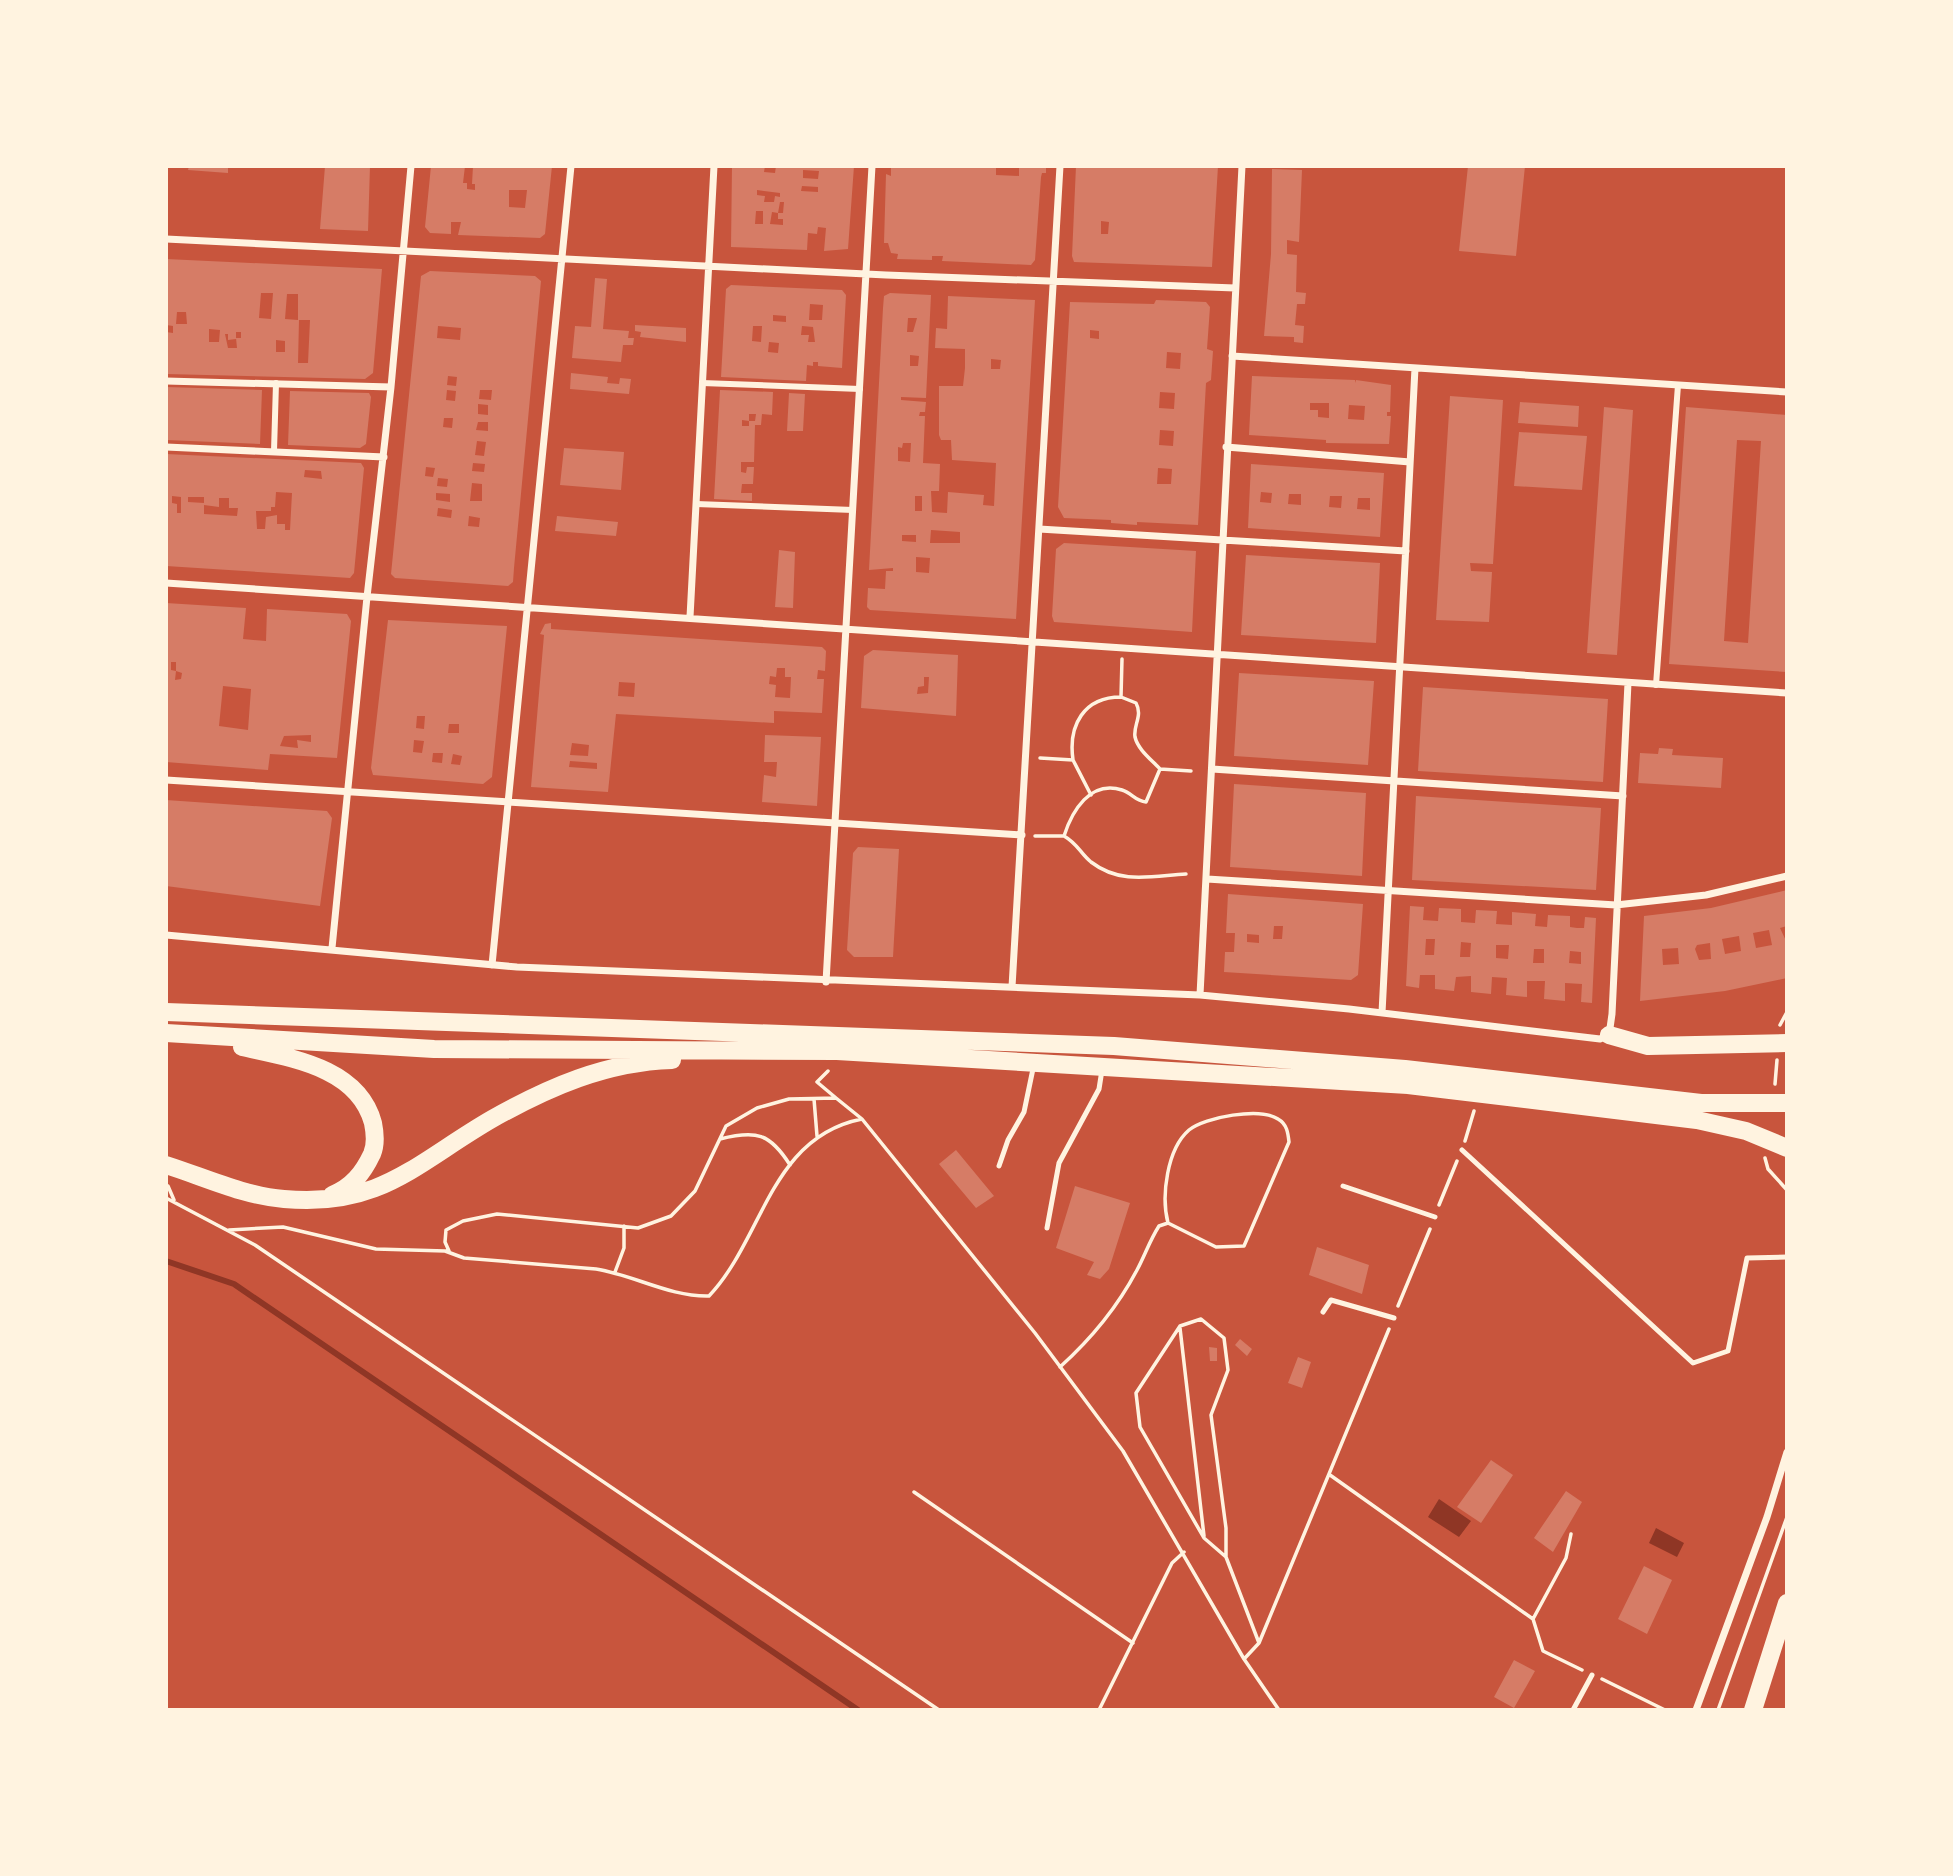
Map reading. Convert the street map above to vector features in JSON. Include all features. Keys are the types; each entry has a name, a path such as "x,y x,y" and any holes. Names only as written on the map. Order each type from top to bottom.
{"main road":[{"path":"166,1012 1114,1046 1405,1069 1701,1103 1787,1103"},
{"path":"166,1033 434,1049 837,1051 1478,1092 1697,1120 1757,1134 1787,1148"},
{"path":"187,1035 298,1061 334,1075 358,1090 369,1110 375,1131 374,1149 365,1168 354,1181 320,1200"},
{"path":"1609,1035 1648,1046 1787,1042"},
{"path":"166,1165 249,1192 282,1199 320,1200 372,1191 404,1176 491,1120 566,1081 589,1073 660,1060 837,1062 973,1058"},
{"path":"1753,1710 1787,1603"},
{"path":"1758,1710 1787,1645"}],"street":[{"path":"332,948 367,597 384,457 411,166"},
{"path":"492,965 571,166"},
{"path":"690,617 714,166"},
{"path":"826,982 872,166"},
{"path":"1012,987 1060,166"},
{"path":"1200,995 1242,166"},
{"path":"166,239 1054,282 1235,288"},
{"path":"1232,356 1787,392"},
{"path":"1382,1013 1415,368"},
{"path":"166,381 391,387"},
{"path":"274,451 276,383"},
{"path":"702,383 860,389"},
{"path":"1656,685 1678,385"},
{"path":"166,447 384,457"},
{"path":"1226,447 1410,462"},
{"path":"696,504 853,510"},
{"path":"1039,529 1406,551"},
{"path":"166,583 1787,693"},
{"path":"166,935 332,948 492,965 826,982 1200,995 1600,1039 1609,1035 1628,683"},
{"path":"1212,769 1623,796"},
{"path":"166,780 1022,835"},
{"path":"1207,879 1616,905 1684,898 1787,876"},
{"path":"1696,1710 1767,1517 1787,1452"}],"lane":[{"path":"999,1166 1007,1140 1024,1112 1034,1062"},
{"path":"1046,1228 1059,1163 1099,1089 1102,1067"},
{"path":"1462,1150 1693,1363 1728,1351 1747,1258 1787,1257"},
{"path":"1343,1186 1435,1217"},
{"path":"1323,1312 1331,1300 1394,1318"},
{"path":"1573,1710 1592,1675"}],"path":[{"path":"1121,697 1123,648"},
{"path":"1091,795 1073,760 1072,738 1082,712 1098,700 1121,697 1139,706 1135,737 1139,748 1160,769 1191,771"},
{"path":"1035,758 1073,760"},
{"path":"1064,836 1076,806 1091,795 1114,788 1146,802 1150,798 1160,769"},
{"path":"1022,835 1064,836 1078,844 1087,858 1101,869 1127,878 1186,874"},
{"path":"837,1062 817,1082 862,1119 1060,1367 1123,1451 1244,1659 1279,1710"},
{"path":"1244,1659 1259,1643 1394,1318 1470,1129 1478,1092"},
{"path":"450,1252 445,1242 446,1230 463,1221 497,1214 638,1228 671,1216 695,1191 726,1126 757,1108 789,1099 836,1098"},
{"path":"814,1099 817,1136"},
{"path":"1060,1367 1085,1345 1136,1272 1159,1226 1168,1223 1216,1247 1244,1246 1289,1142 1287,1129 1279,1119 1264,1114 1237,1114 1198,1124 1189,1130 1172,1155 1165,1203 1168,1223"},
{"path":"229,1230 283,1227 376,1249 450,1252 464,1258 615,1272 690,1297 709,1296 723,1281 772,1189 790,1164 817,1136 844,1123 862,1119"},
{"path":"720,1139 744,1133 764,1137 778,1145 790,1164"},
{"path":"166,1182 174,1200"},
{"path":"166,1198 229,1230 290,1268 939,1710"},
{"path":"615,1272 624,1248 624,1226"},
{"path":"1226,1557 1204,1538 1140,1427 1136,1393 1180,1326 1201,1319 1224,1338 1228,1370 1211,1415 1226,1528 1226,1557 1259,1643"},
{"path":"1180,1326 1204,1538"},
{"path":"1329,1475 1533,1619 1543,1651 1665,1710"},
{"path":"914,1492 1133,1643"},
{"path":"1718,1710 1787,1517"},
{"path":"1533,1619 1566,1558 1571,1534"},
{"path":"1099,1710 1172,1563 1184,1552"}],"shaded area":[{"path":"1439,1499 1471,1521 1459,1537 1428,1517"},
{"path":"1656,1528 1684,1543 1677,1557 1649,1543"}],"building":[{"path":"189,166 228,166 228,173 188,170"},
{"path":"325,166 370,166 368,231 320,229"},
{"path":"431,166 465,166 463,183 467,183 467,189 475,190 475,184 472,184 473,166 552,166 545,234 540,238 458,235 461,222 451,222 451,234 430,233 425,227","holes":["509,190 527,190 525,208 509,207"]},
{"path":"732,166 765,166 764,172 775,173 776,166 854,166 848,249 824,251 826,228 818,227 817,234 808,233 807,250 731,247","holes":["803,170 819,171 818,179 803,178","802,186 818,187 818,192 801,191","757,190 780,193 780,197 775,196 774,202 764,202 765,196 757,195","780,202 784,202 783,213 778,213","756,211 763,211 763,224 755,224","772,212 778,213 778,219 783,219 783,225 770,224"]},
{"path":"891,166 996,166 996,175 1019,176 1019,166 1046,166 1046,173 1042,173 1041,177 1035,260 1031,265 942,261 943,256 932,256 932,260 897,259 898,254 891,253 888,243 884,243 886,174 891,176"},
{"path":"1076,166 1218,166 1212,267 1074,262 1072,256","holes":["1101,221 1109,222 1108,234 1101,234"]},
{"path":"1468,166 1525,166 1516,256 1459,251"},
{"path":"1272,169 1302,170 1299,242 1287,240 1287,254 1297,255 1296,292 1306,293 1305,304 1297,304 1295,325 1304,326 1303,343 1294,342 1294,337 1264,336 1271,254"},
{"path":"166,259 382,269 373,373 365,379 166,374 166,332 173,333 173,326 166,325","holes":["261,293 273,293 271,319 259,318","287,294 298,294 298,320 285,319","177,312 186,312 187,324 176,324","299,320 310,320 308,363 298,363","209,329 220,330 219,342 209,342","225,334 228,334 228,340 236,338 237,348 228,348","276,340 285,341 285,352 276,352"]},
{"path":"430,271 535,276 541,281 513,582 508,586 395,578 391,574 421,276","holes":["438,326 461,328 460,340 437,338","448,376 457,377 456,386 447,385","447,390 456,391 455,401 446,400","480,390 492,390 491,400 479,399","478,404 488,405 488,415 478,414","444,418 453,418 452,428 443,427","478,422 488,422 488,431 476,430","477,441 486,442 484,456 475,455","473,463 485,464 484,472 472,471","426,467 435,468 433,477 425,476","438,478 448,479 447,487 437,486","472,483 482,484 482,501 470,501","436,493 450,494 450,502 436,500","438,508 452,510 451,518 437,516","469,516 480,518 479,527 468,526"]},
{"path":"595,278 607,279 603,329 629,331 628,338 634,338 633,345 623,345 621,362 572,358 575,326 591,327"},
{"path":"731,285 842,290 846,295 842,368 818,366 818,362 813,362 813,366 807,365 806,381 721,377 726,289","holes":["810,304 823,305 822,320 809,320","773,315 786,316 786,322 773,321","753,326 762,326 761,342 752,341","802,326 813,327 815,342 808,342 809,335 801,335","769,342 779,343 778,353 768,352"]},
{"path":"890,293 931,295 926,398 901,397 901,400 926,402 925,412 920,412 919,416 925,416 923,463 940,464 939,491 931,491 932,512 947,513 948,492 984,495 983,505 994,506 996,463 952,460 951,440 941,440 939,435 939,386 963,386 965,368 965,349 935,348 936,328 947,329 948,296 1035,300 1016,619 870,610 867,607 868,588 885,589 886,571 893,571 893,568 869,570 884,296","holes":["908,318 917,318 913,332 907,332","910,355 919,356 918,366 910,366","991,359 1001,360 1000,369 991,369","903,443 911,443 910,462 898,461 898,447 902,448","915,496 922,496 922,511 915,511","931,530 960,532 960,543 930,543","902,535 916,535 916,542 902,541","916,557 930,558 929,573 916,572"]},
{"path":"1156,300 1206,302 1210,307 1207,349 1213,351 1211,380 1206,383 1198,525 1137,522 1137,525 1111,523 1111,520 1064,518 1058,507 1070,302 1154,304","holes":["1090,330 1099,331 1099,339 1090,338","1167,352 1181,353 1180,369 1166,368","1160,392 1175,393 1174,409 1159,408","1160,430 1174,431 1173,446 1159,445","1158,468 1172,469 1171,484 1157,484"]},
{"path":"635,325 686,328 686,342 640,337 641,332 635,331"},
{"path":"571,373 608,377 607,383 619,384 620,378 631,379 629,394 570,389"},
{"path":"1252,376 1355,380 1356,383 1356,380 1391,385 1390,412 1387,412 1387,416 1391,416 1389,444 1326,443 1326,440 1249,435","holes":["1310,403 1329,403 1329,418 1318,417 1318,410 1310,410","1349,405 1365,406 1364,420 1348,419"]},
{"path":"166,387 262,390 260,444 166,440"},
{"path":"720,390 773,392 772,415 762,414 761,425 755,425 754,462 741,462 741,472 746,473 747,467 754,467 753,484 742,484 741,493 752,493 752,501 714,499","holes":["749,414 756,414 755,421 749,421","742,420 749,421 749,426 742,426"]},
{"path":"290,391 369,393 371,397 366,444 360,448 288,445"},
{"path":"789,393 805,394 803,431 787,431"},
{"path":"1450,396 1503,400 1493,564 1470,563 1471,571 1492,572 1489,622 1436,620"},
{"path":"1520,402 1579,406 1578,427 1518,423"},
{"path":"1604,407 1633,410 1617,655 1587,653"},
{"path":"1686,407 1787,415 1787,672 1669,664","holes":["1737,440 1761,441 1748,643 1724,641"]},
{"path":"1519,432 1587,436 1582,490 1514,486"},
{"path":"564,448 624,452 621,490 560,485"},
{"path":"166,454 361,463 364,468 354,573 350,578 166,566","holes":["305,470 321,471 322,479 304,477","276,492 292,493 290,530 285,530 285,524 277,524 277,515 266,517 265,529 257,529 256,511 271,511 271,507 275,507","172,496 181,497 181,513 177,513 177,504 172,503","188,497 204,497 204,503 188,502","219,498 229,498 229,508 238,508 237,516 204,514 204,505 219,507"]},
{"path":"1251,464 1384,473 1380,537 1248,528","holes":["1261,492 1272,493 1271,503 1260,502","1289,494 1301,494 1301,505 1288,504","1330,496 1342,496 1341,508 1329,507","1358,498 1370,498 1370,510 1357,509"]},
{"path":"557,516 618,522 616,536 555,531"},
{"path":"1064,543 1196,551 1192,632 1054,622 1052,616 1056,549"},
{"path":"779,550 795,552 793,608 775,607"},
{"path":"1246,555 1380,563 1376,643 1241,635"},
{"path":"166,603 246,608 243,639 266,641 267,609 347,614 351,621 337,758 270,754 268,770 166,762","holes":["171,662 176,662 176,671 171,670","176,671 182,673 181,679 175,680","223,686 251,689 248,730 219,726","311,735 311,742 297,740 298,748 280,746 284,736"]},
{"path":"388,620 507,626 492,777 483,784 373,775 371,768","holes":["417,716 425,716 424,729 416,728","449,724 459,724 459,733 448,733","414,740 424,741 422,753 413,752","433,753 443,753 442,763 432,762","453,754 462,756 460,765 451,764"]},
{"path":"551,623 551,629 822,647 826,651 825,671 818,670 817,679 824,679 822,713 774,711 774,723 616,714 608,792 531,787 544,635 540,634 545,624","holes":["777,668 785,668 785,677 791,677 790,698 775,697 776,685 769,684 770,676 776,677","619,682 635,683 634,697 618,696","572,743 589,745 588,756 570,755","570,761 597,763 597,769 569,767"]},
{"path":"873,650 958,655 956,716 861,708 864,656","holes":["924,677 929,677 928,693 917,694 918,687 924,686"]},
{"path":"1239,673 1374,681 1368,765 1234,756"},
{"path":"1423,687 1608,699 1603,782 1418,771"},
{"path":"765,735 821,737 817,806 762,802 764,775 776,777 777,762 764,762"},
{"path":"1659,748 1673,749 1672,755 1723,758 1721,788 1638,783 1640,753 1658,754"},
{"path":"1234,784 1366,793 1362,876 1230,867"},
{"path":"1416,796 1601,808 1596,890 1412,880"},
{"path":"166,800 327,811 332,818 320,906 166,886"},
{"path":"858,847 899,849 893,957 854,957 847,950 853,853"},
{"path":"1787,890 1787,926 1780,928 1787,943 1787,978 1725,991 1640,1001 1644,916 1711,908","holes":["1769,930 1772,945 1756,948 1753,933","1739,936 1741,951 1725,954 1722,939","1710,943 1711,959 1699,960 1695,949 1697,945","1678,948 1679,964 1663,965 1662,949"]},
{"path":"1228,894 1363,904 1358,975 1351,980 1224,972 1225,952 1234,952 1235,933 1226,933","holes":["1274,926 1283,926 1282,939 1273,939","1247,934 1259,935 1259,943 1247,942"]},
{"path":"1410,906 1424,907 1423,920 1438,921 1439,908 1461,909 1461,922 1475,923 1476,910 1497,911 1496,924 1512,925 1512,912 1536,914 1535,926 1547,927 1548,915 1570,916 1570,927 1577,928 1584,928 1585,917 1596,918 1592,1003 1581,1002 1582,984 1565,983 1565,1001 1544,999 1545,981 1527,981 1527,997 1506,995 1507,978 1492,977 1491,994 1471,992 1471,976 1456,977 1454,991 1435,989 1435,975 1420,975 1419,988 1406,986","holes":["1426,939 1435,939 1434,955 1425,955","1461,942 1471,943 1470,957 1460,957","1496,945 1509,945 1508,959 1496,958","1534,949 1544,949 1544,963 1533,963","1570,951 1581,952 1581,964 1569,963"]},
{"path":"956,1150 994,1196 976,1208 939,1164"},
{"path":"1075,1186 1130,1203 1109,1269 1100,1279 1087,1275 1094,1262 1056,1248"},
{"path":"1317,1247 1369,1265 1362,1294 1309,1275"},
{"path":"1240,1339 1252,1349 1247,1356 1235,1345"},
{"path":"1209,1347 1217,1348 1217,1361 1210,1361"},
{"path":"1298,1357 1311,1362 1302,1388 1288,1383"},
{"path":"1491,1460 1513,1475 1481,1523 1457,1507"},
{"path":"1566,1491 1582,1502 1553,1552 1534,1538"},
{"path":"1644,1566 1672,1580 1647,1634 1618,1619"},
{"path":"1514,1660 1535,1671 1514,1708 1494,1697"}],"waterway":[{"path":"166,1261 234,1284 858,1710"}]}
